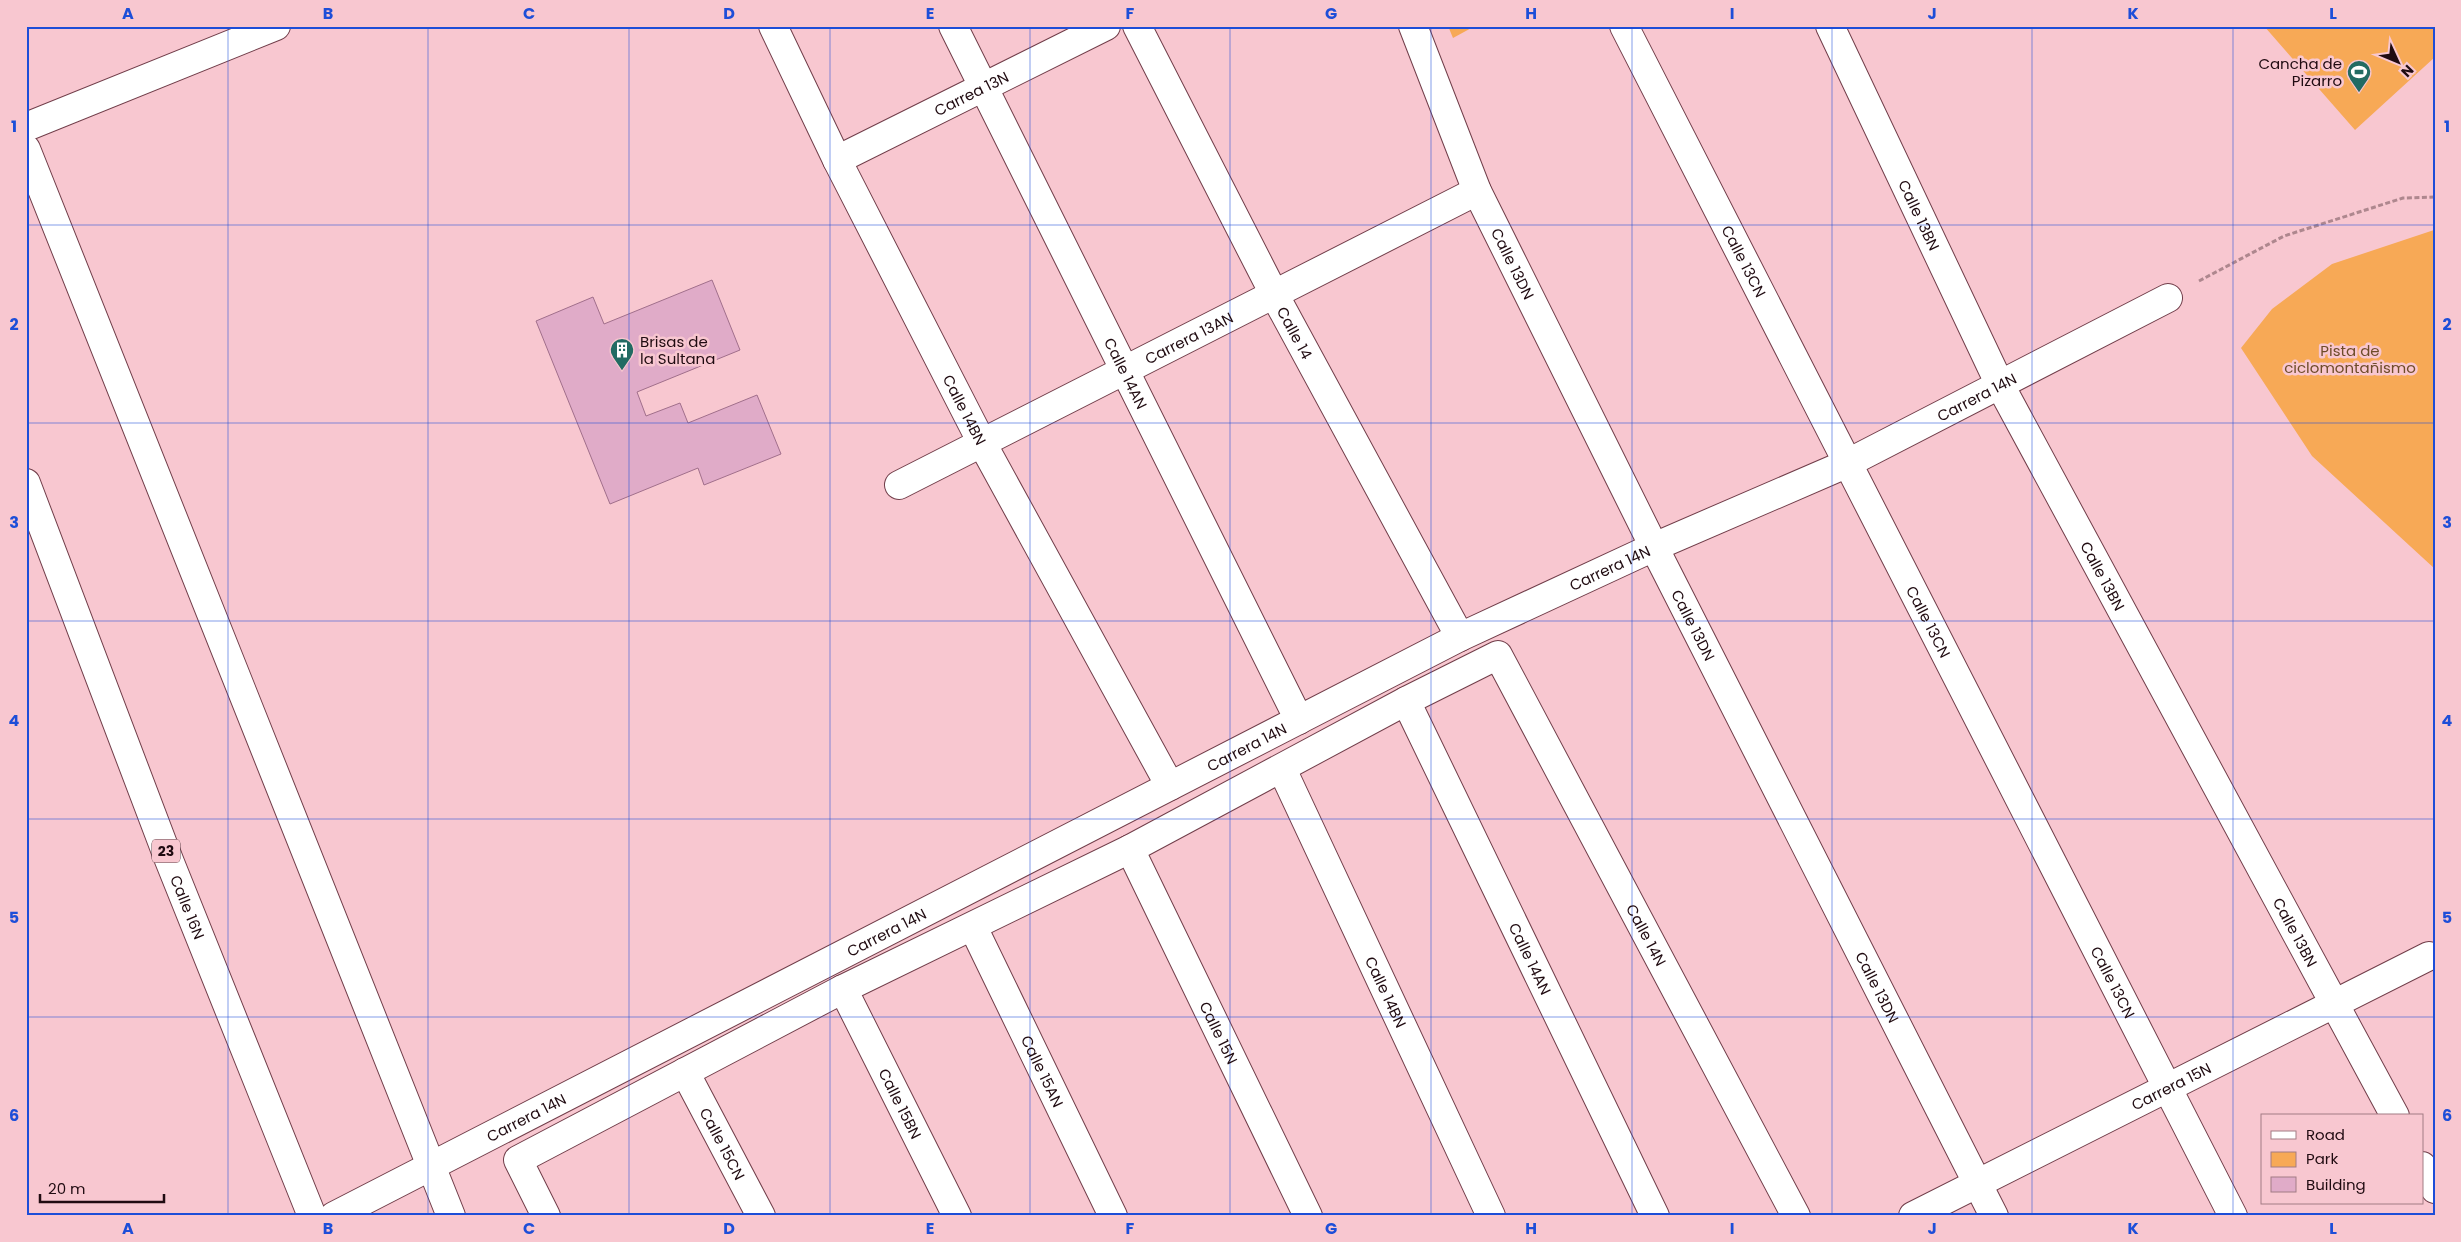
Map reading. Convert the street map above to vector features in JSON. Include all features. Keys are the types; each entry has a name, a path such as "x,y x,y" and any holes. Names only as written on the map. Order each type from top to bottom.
{"street":[{"path":"26,127 276,26"},
{"name":"Calle 14BN","path":"773,26 837,160 982,443 1170,786"},
{"name":"Calle 14AN","path":"953,26 1299,720"},
{"name":"Carrea 13N","path":"837,160 1106,26"},
{"name":"Calle 14","path":"1137,26 1274,294 1460,637"},
{"name":"Calle 13DN","path":"1413,26 1478,191 1654,547 1976,1184 1994,1216"},
{"name":"Calle 13CN","path":"1624,26 1846,464 2233,1216"},
{"name":"Calle 13BN","path":"1830,26 2000,385 2394,1114"},
{"path":"26,149 451,1216"},
{"name":"Carrera 13AN","path":"899,486 1478,191"},
{"name":"Carrera 14N","path":"334,1216 1460,637 1654,547 1846,464 2168,298"},
{"name":"Calle 16N","path":"26,482 169,860 312,1216"},
{"name":"Calle 14N","path":"1406,701 1498,655 1796,1216"},
{"path":"546,1216 518,1160 843,989 973,927 1130,848 1282,769 1406,701"},
{"name":"Calle 14AN","path":"1406,701 1655,1216"},
{"name":"Calle 14BN","path":"1282,769 1492,1216"},
{"name":"Calle 15N","path":"1130,848 1308,1216"},
{"name":"Calle 15AN","path":"973,927 1113,1216"},
{"name":"Carrera 15N","path":"1913,1216 2429,956"},
{"name":"Calle 15BN","path":"843,989 957,1216"},
{"name":"Calle 15CN","path":"685,1072 761,1216"},
{"path":"2424,1170 2435,1189"}],"path":[{"path":"2168,298 2284,236 2403,198 2435,197"}],"green space":[{"path":"1448,26 1475,26 1453,38"},
{"name":"Cancha de Pizarro","path":"2264,26 2435,26 2435,57 2355,130"},
{"name":"Pista de ciclomontañismo","path":"2434,230 2435,569 2312,456 2241,348 2272,309 2332,264"}],"building":[{"name":"Brisas de la Sultana","path":"712,280 740,350 637,392 646,416 680,403 688,423 757,395 781,454 704,485 698,468 610,504 536,321 593,297 604,324"}],"place":[{"name":"Cancha de Pizarro","path":"2359,93"},
{"name":"Brisas de la Sultana","path":"622,371"}]}
